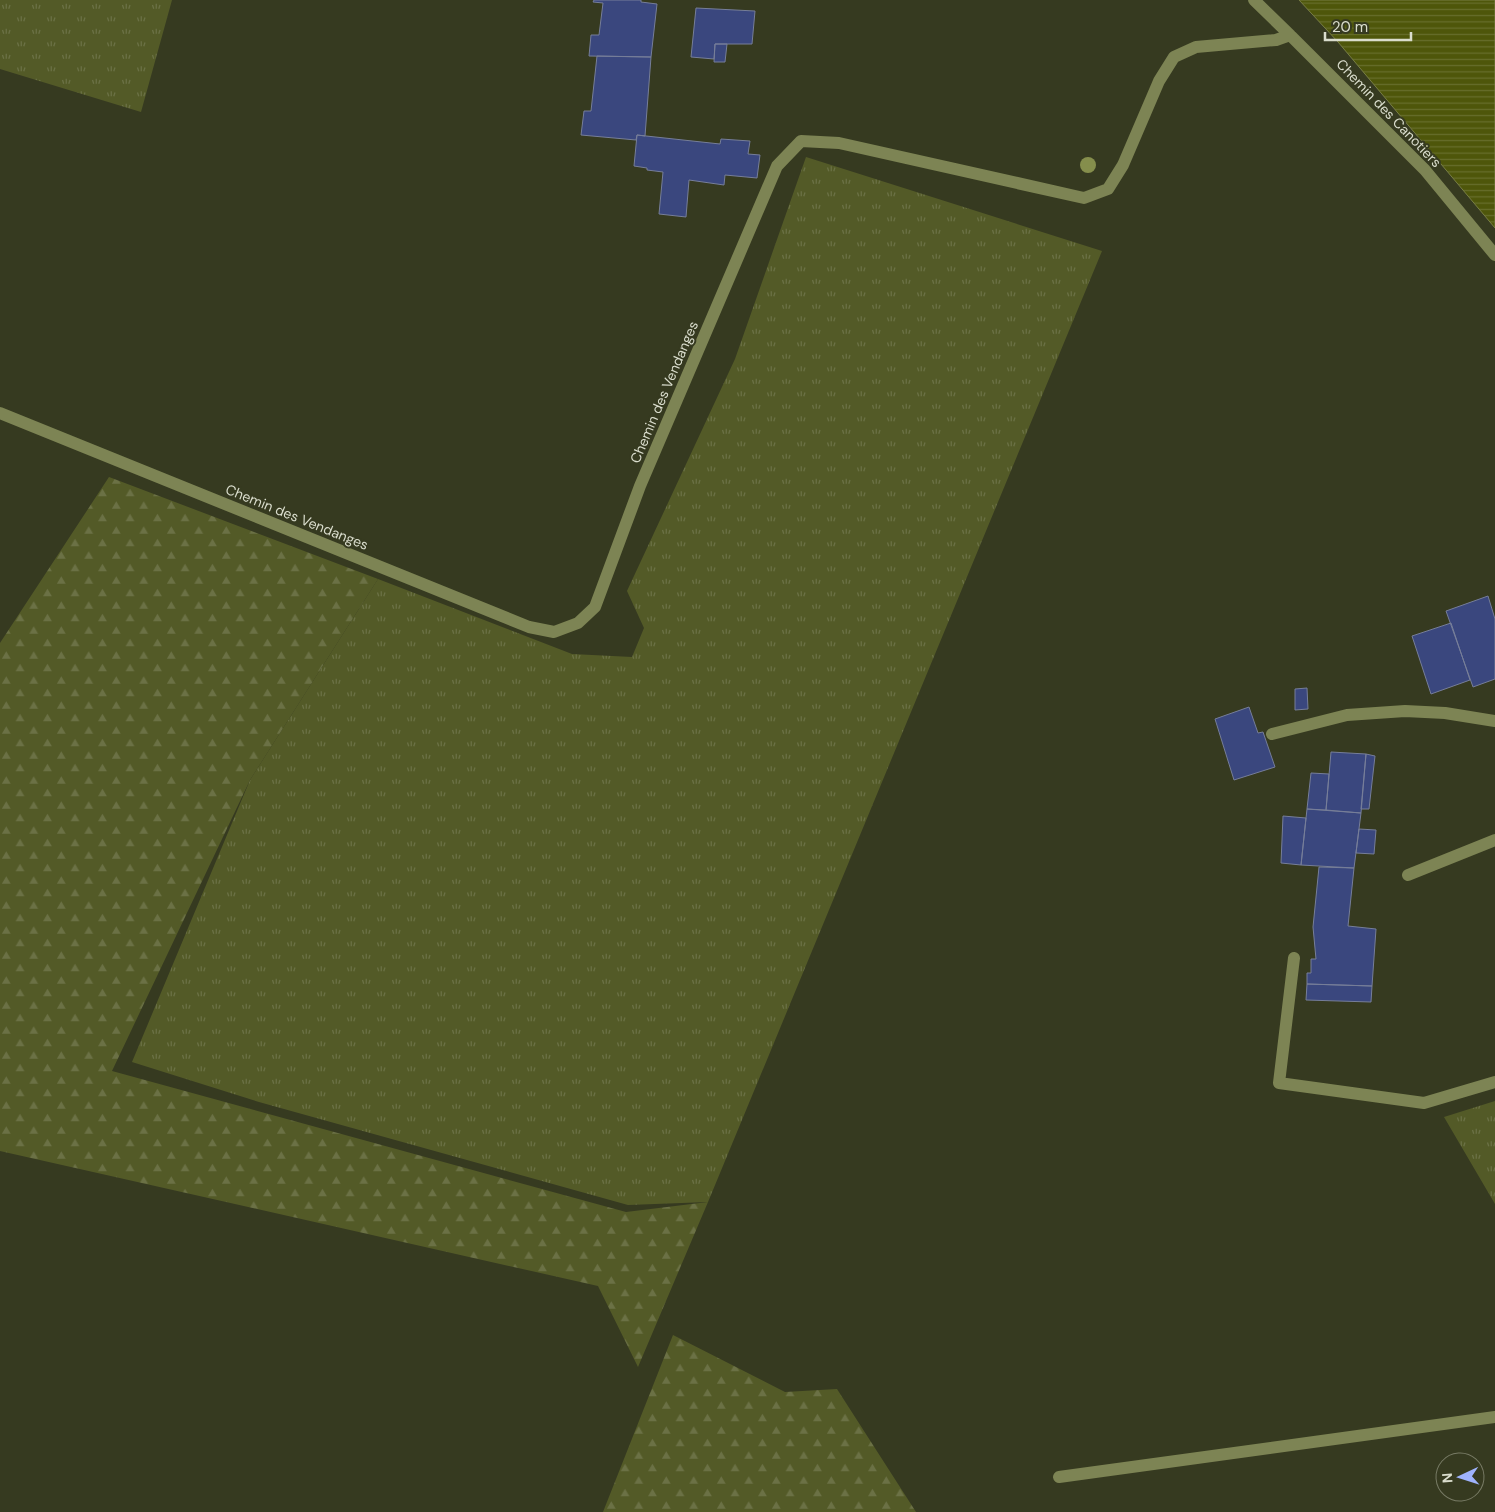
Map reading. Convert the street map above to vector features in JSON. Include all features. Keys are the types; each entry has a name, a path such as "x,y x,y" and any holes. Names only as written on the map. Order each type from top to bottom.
{"street":[{"name":"Chemin des Canotiers","path":"1254,0 1425,170 1495,254"},
{"name":"Chemin des Vendanges","path":"0,413 529,627 554,632 578,623 594,607 640,486 777,166 801,141 839,143 1084,198 1108,189 1123,165 1159,82 1174,57 1196,47 1276,40 1290,35"},
{"path":"1272,734 1347,714 1405,711 1445,713 1495,721"},
{"path":"1408,875 1495,840"},
{"path":"1294,958 1279,1083 1424,1103 1495,1082"},
{"path":"1060,1477 1495,1417"}],"green space":[{"path":"0,0 172,0 141,112 0,69"},
{"path":"806,157 1102,251 708,1202 628,1205 259,1102 132,1062 250,780 378,579 572,654 632,657 644,628 627,591 735,359"},
{"path":"109,477 378,579 250,780 112,1071 626,1212 708,1202 638,1367 598,1286 0,1151 0,643"},
{"path":"1495,1101 1495,1204 1444,1117"},
{"path":"673,1335 785,1392 837,1389 916,1512 603,1512"}],"shaded area":[{"path":"1299,0 1495,0 1495,228 1338,42"}],"building":[{"path":"594,0 641,0 641,2 657,4 651,57 589,56 591,35 599,35 603,3 593,2"},
{"path":"696,8 755,11 752,44 715,44 714,59 691,57"},
{"path":"715,44 727,44 725,62 714,62"},
{"path":"597,56 651,57 645,136 637,135 636,140 581,135 584,111 591,111"},
{"path":"637,135 720,144 721,139 750,141 748,154 760,155 757,178 725,175 724,185 689,180 686,217 659,214 663,172 634,166"},
{"path":"1488,596 1495,619 1495,679 1473,687 1446,611"},
{"path":"1451,623 1470,680 1431,694 1412,636"},
{"path":"1307,688 1308,709 1295,710 1295,689"},
{"path":"1249,707 1258,733 1263,732 1275,767 1234,780 1215,719"},
{"path":"1331,752 1366,754 1361,813 1326,810"},
{"path":"1366,754 1375,756 1369,809 1361,809"},
{"path":"1311,773 1329,774 1326,810 1307,809"},
{"path":"1307,809 1361,813 1354,868 1301,865"},
{"path":"1283,816 1306,818 1301,865 1281,863"},
{"path":"1359,829 1376,830 1374,854 1356,853"},
{"path":"1319,867 1354,868 1348,926 1376,929 1372,986 1307,984 1307,973 1311,973 1311,959 1316,959 1313,927"},
{"path":"1307,984 1372,986 1371,1002 1306,1000"}]}
